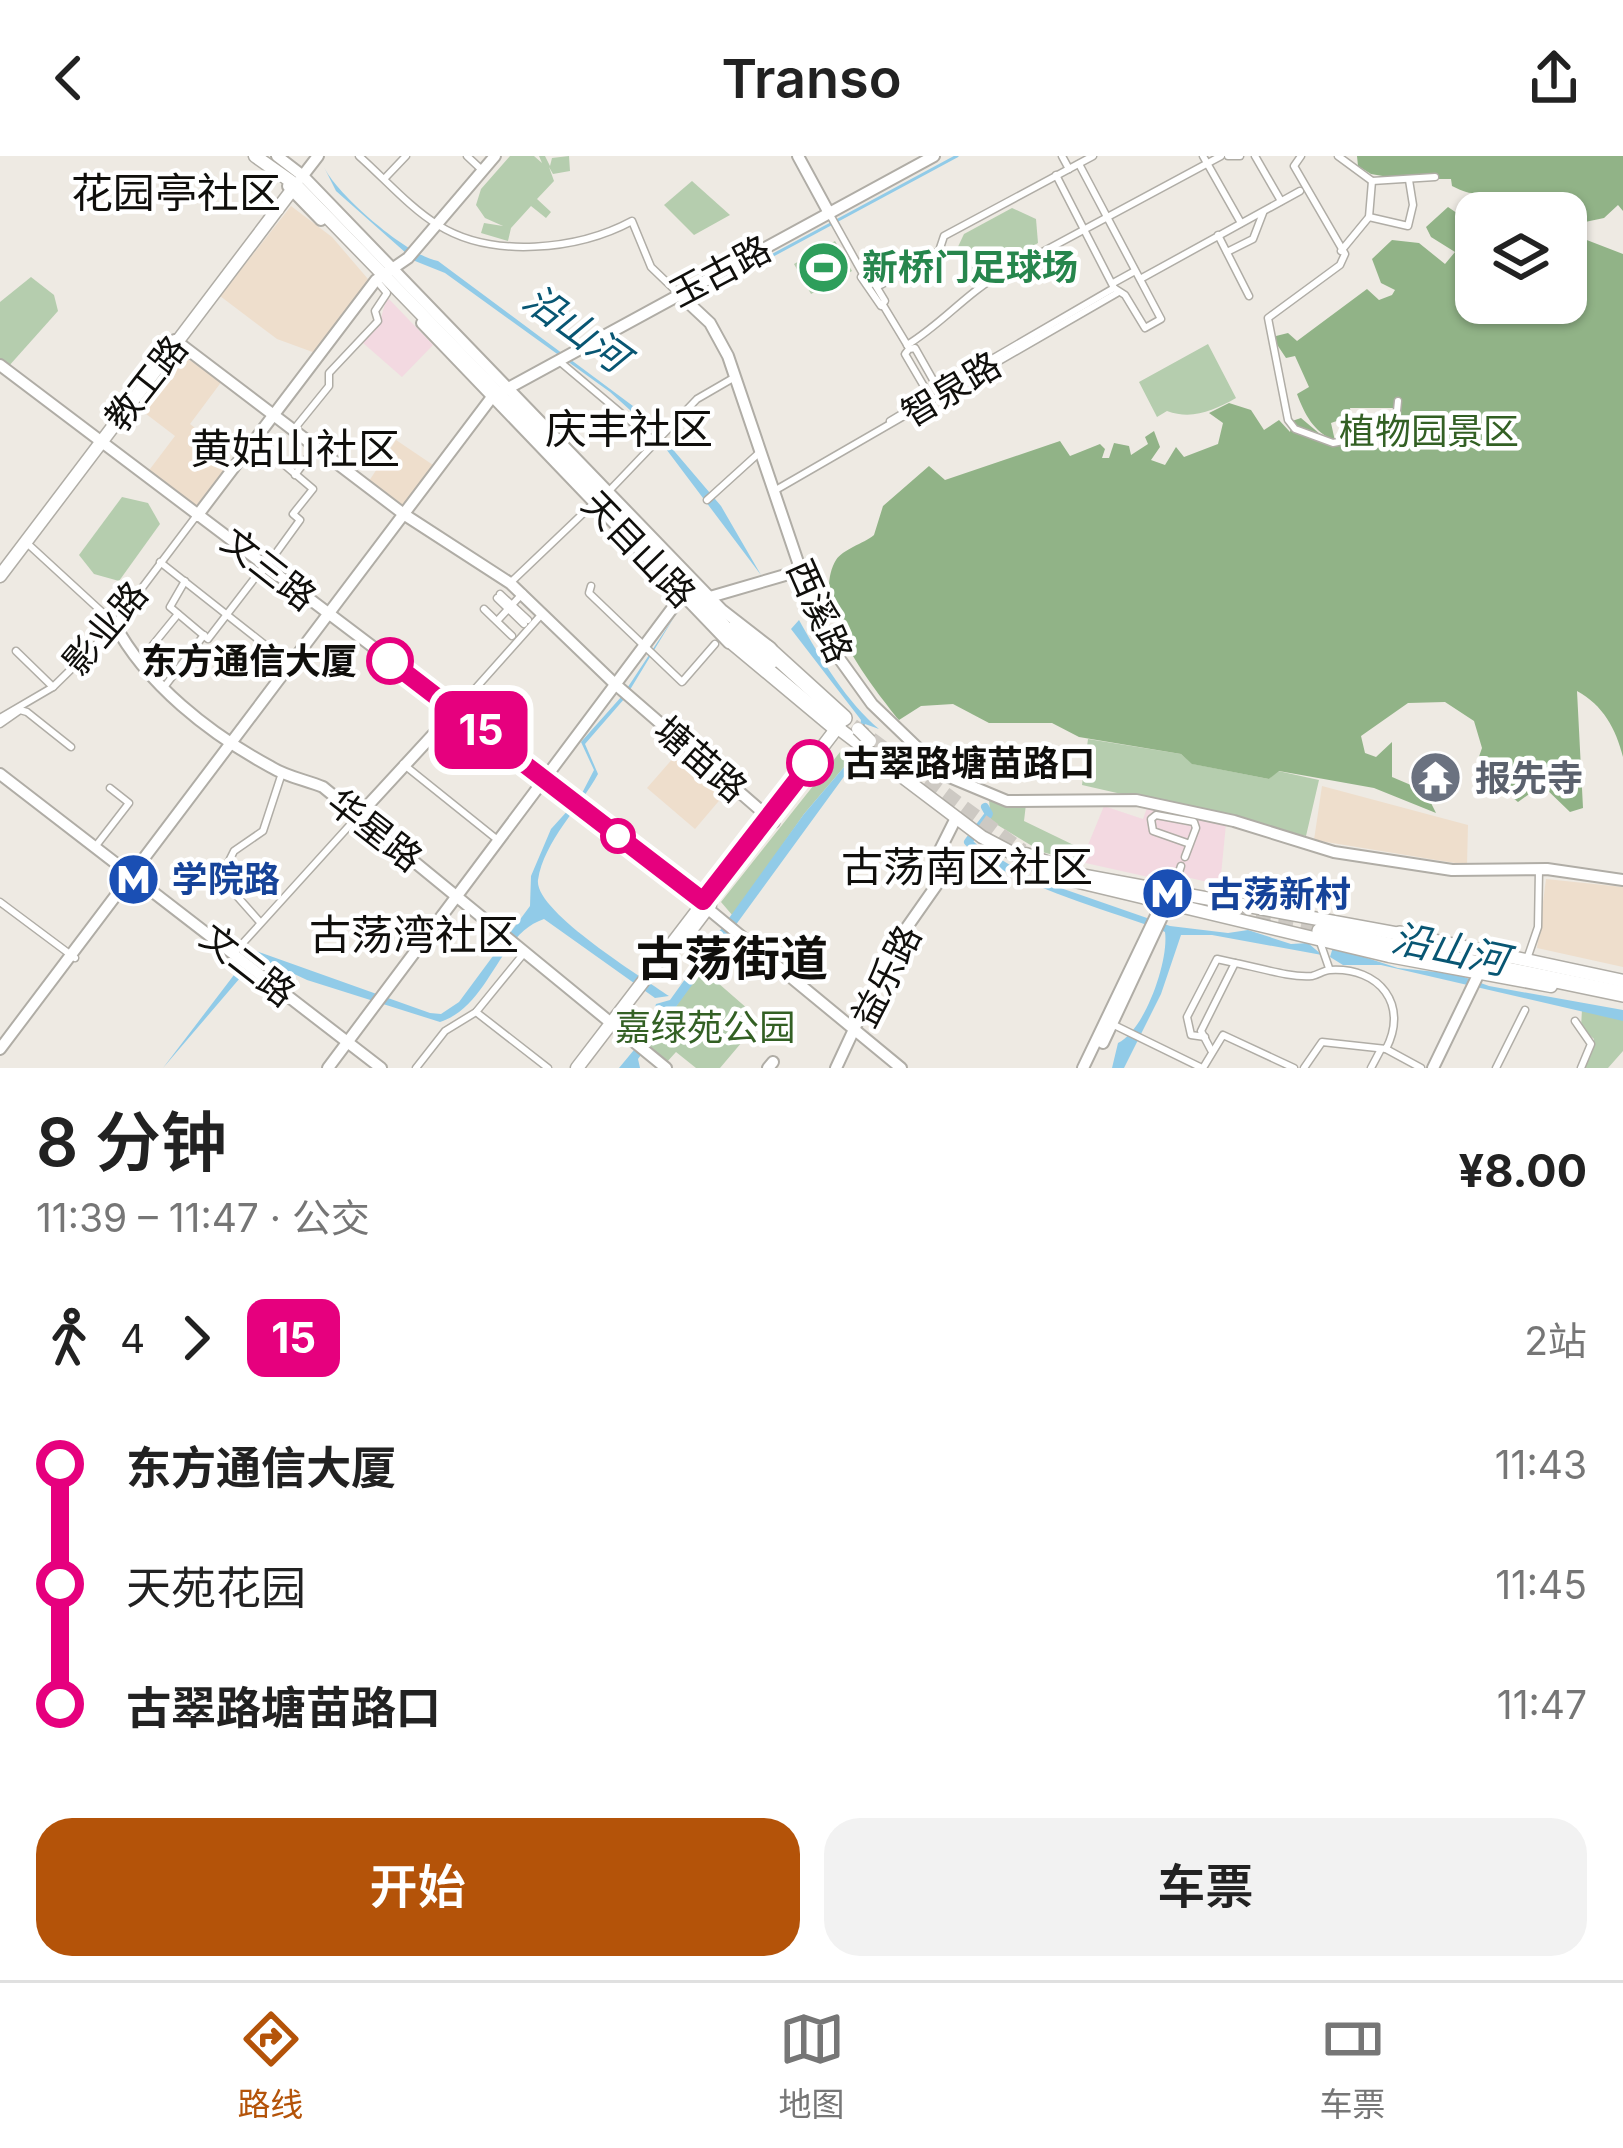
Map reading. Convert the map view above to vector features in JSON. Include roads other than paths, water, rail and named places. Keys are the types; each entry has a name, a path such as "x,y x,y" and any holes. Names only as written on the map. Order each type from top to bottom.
{"highway":[{"path":"722,641 853,732"},
{"path":"766,648 853,732"},
{"path":"1320,931 1461,953"},
{"path":"1320,931 1480,972"},
{"path":"1400,934 1623,991"},
{"path":"1389,956 1623,991"}],"main road":[{"name":"天目山路","path":"251,156 295,179"},
{"name":"天目山路","path":"265,156 295,179"},
{"name":"天目山路","path":"277,156 384,275 699,596"},
{"path":"295,179 314,156"},
{"path":"196,516 384,275 412,254 495,156"},
{"path":"798,156 833,221"},
{"name":"玉古路","path":"499,394 679,294 833,221 934,156"},
{"name":"教工路","path":"0,566 295,179"},
{"name":"西溪路","path":"679,294 715,329 760,452 780,488 799,571 824,635 852,680 940,770 980,794 1013,802 1127,799 1234,821 1334,852 1452,870 1539,870 1623,882"},
{"name":"塘苗路","path":"176,340 407,516 523,593 623,690 771,819"},
{"name":"文三路","path":"0,368 576,805 896,1068"},
{"name":"天目山路","path":"499,394 609,491 699,596"},
{"name":"天目山路","path":"499,394 595,503 956,818 1051,865 1165,906 1320,931 1389,956"},
{"path":"0,1054 499,394"},
{"name":"教工路","path":"0,576 97,441"},
{"path":"328,1068 349,1046 543,780 623,690 646,652 699,596 799,571"},
{"path":"238,744 291,665 329,619"},
{"name":"华星路","path":"114,623 138,663 163,689 282,772 323,788 666,1068"},
{"path":"358,815 454,713"},
{"name":"天目山路","path":"853,732 980,831"},
{"path":"581,1068 771,819 853,732"},
{"name":"文二路","path":"0,777 378,1068"},
{"name":"文二路","path":"0,777 134,879"},
{"name":"益乐路","path":"836,1068 891,950 935,890 937,856 956,818"},
{"name":"天目山路","path":"1165,906 1400,934 1530,960 1623,991"},
{"path":"1086,1068 1165,906"},
{"path":"1433,1068 1480,972"}],"street":[{"name":"西溪路","path":"359,156 437,225 490,243 530,246 592,238 632,221 655,272 679,294"},
{"path":"385,178 406,156"},
{"path":"467,156 483,171"},
{"path":"1061,156 1068,169"},
{"path":"877,287 939,251 944,236 1093,156"},
{"path":"1022,263 1109,219 1205,160 1240,156"},
{"path":"1255,156 1281,201"},
{"path":"1301,156 1294,166 1341,250 1340,265 1268,318 1288,420 1303,435 1333,443 1395,431 1398,401"},
{"path":"1338,156 1372,181 1435,176"},
{"path":"1205,160 1241,224"},
{"path":"1056,175 1144,328 1161,319 1079,164"},
{"path":"1370,217 1408,226 1413,205 1409,179"},
{"path":"1341,250 1370,217 1372,181"},
{"path":"1118,289 1300,191"},
{"path":"1227,252 1253,238 1264,210"},
{"path":"833,221 908,347"},
{"path":"1218,235 1249,296"},
{"path":"931,398 905,354 908,347 974,289 1004,272"},
{"path":"864,274 877,287 883,305"},
{"path":"293,429 329,386 329,373 378,321 375,311 387,293 384,275"},
{"path":"1118,289 1140,277"},
{"name":"智泉路","path":"780,488 1118,289"},
{"path":"908,347 915,348 940,393"},
{"path":"561,357 654,439"},
{"path":"609,491 697,399 735,377"},
{"path":"185,581 169,601 208,639 301,520 293,514 313,489 255,440"},
{"path":"295,475 316,446"},
{"path":"709,498 760,452"},
{"path":"510,583 595,503"},
{"name":"影业路","path":"0,721 53,687 114,623 196,516"},
{"path":"26,541 114,623"},
{"path":"160,562 291,665"},
{"path":"591,586 589,593 682,682 722,641"},
{"path":"497,622 523,593"},
{"path":"498,596 526,622"},
{"path":"484,609 512,636"},
{"path":"454,713 544,613"},
{"path":"138,663 178,614"},
{"path":"163,689 204,635"},
{"path":"16,651 53,687"},
{"path":"0,721 20,710 27,712 71,747"},
{"path":"403,764 499,841"},
{"path":"259,921 227,886 225,869 234,850 263,831 282,772"},
{"path":"95,847 129,803 110,788"},
{"path":"1165,906 1190,844 1194,822 1156,814 1150,819 1153,831 1190,844"},
{"path":"243,963 259,921 358,815"},
{"path":"1530,960 1538,927 1539,870"},
{"path":"0,902 74,957"},
{"path":"1320,931 1329,970"},
{"path":"416,1068 445,1031 476,1012 516,945"},
{"path":"1206,1037 1191,1035 1187,1017 1217,959 1310,976 1329,970 1381,983 1395,1002 1397,1017 1371,1068"},
{"path":"1108,1023 1203,1068 1211,1050 1201,1031 1235,963"},
{"path":"1496,1068 1526,1010"},
{"path":"476,1012 548,1068"},
{"path":"1575,1021 1591,1039 1581,1068"},
{"path":"1211,1050 1216,1051 1223,1035 1231,1036 1294,1068"},
{"path":"1304,1068 1322,1042 1383,1050 1421,1068"}],"water":[{"path":"324,167 375,223 409,248 438,261 641,412 721,506 761,575 651,429 610,392 445,273 415,261 336,191"},
{"path":"676,614 625,698 585,744 598,774 555,838 538,880 541,893 571,925 669,996 655,998 544,919 515,939 471,1001 440,1022 307,980 258,957 163,1068 253,950 430,1013 441,1014 459,1002 530,906 531,876 551,829 580,797 594,770 581,742 622,696"},
{"path":"799,620 836,680 879,729 865,724 859,756 638,1059 640,1068 619,1068 648,1033 656,1004 670,1000 804,814 856,753 861,720 791,629"},
{"path":"970,841 1032,878 1170,926 1228,933 1248,930 1291,944 1308,943 1322,955 1212,935 1181,935 1161,994 1124,1068 1112,1068 1118,1043 1137,1024 1153,994 1165,932 1025,881 979,854"},
{"path":"1333,947 1398,968 1456,974 1489,986 1623,1010 1623,1021 1381,965 1343,965 1330,957"}],"waterway":[{"path":"762,261 957,156"},
{"name":"沿山河","path":"976,849 968,842 989,814 985,807"}],"tunnel":[{"path":"834,712 1022,851"},
{"path":"1233,913 1320,931"}],"place":[{"name":"新桥门足球场","path":"823,267"},
{"name":"东方通信大厦","path":"390,661"},
{"name":"古翠路塘苗路口","path":"810,763"},
{"name":"报先寺","path":"1436,778"},
{"name":"学院路","path":"133,879"},
{"name":"古荡新村","path":"1168,894"}],"district":[{"name":"花园亭社区","path":"176,193"},
{"name":"庆丰社区","path":"629,429"},
{"name":"黄姑山社区","path":"295,449"},
{"name":"古荡南区社区","path":"967,867"},
{"name":"古荡湾社区","path":"414,935"},
{"name":"古荡街道","path":"732,959"}],"park label":[{"name":"植物园景区","path":"1429,431"},
{"name":"嘉绿苑公园","path":"705,1027"}]}
